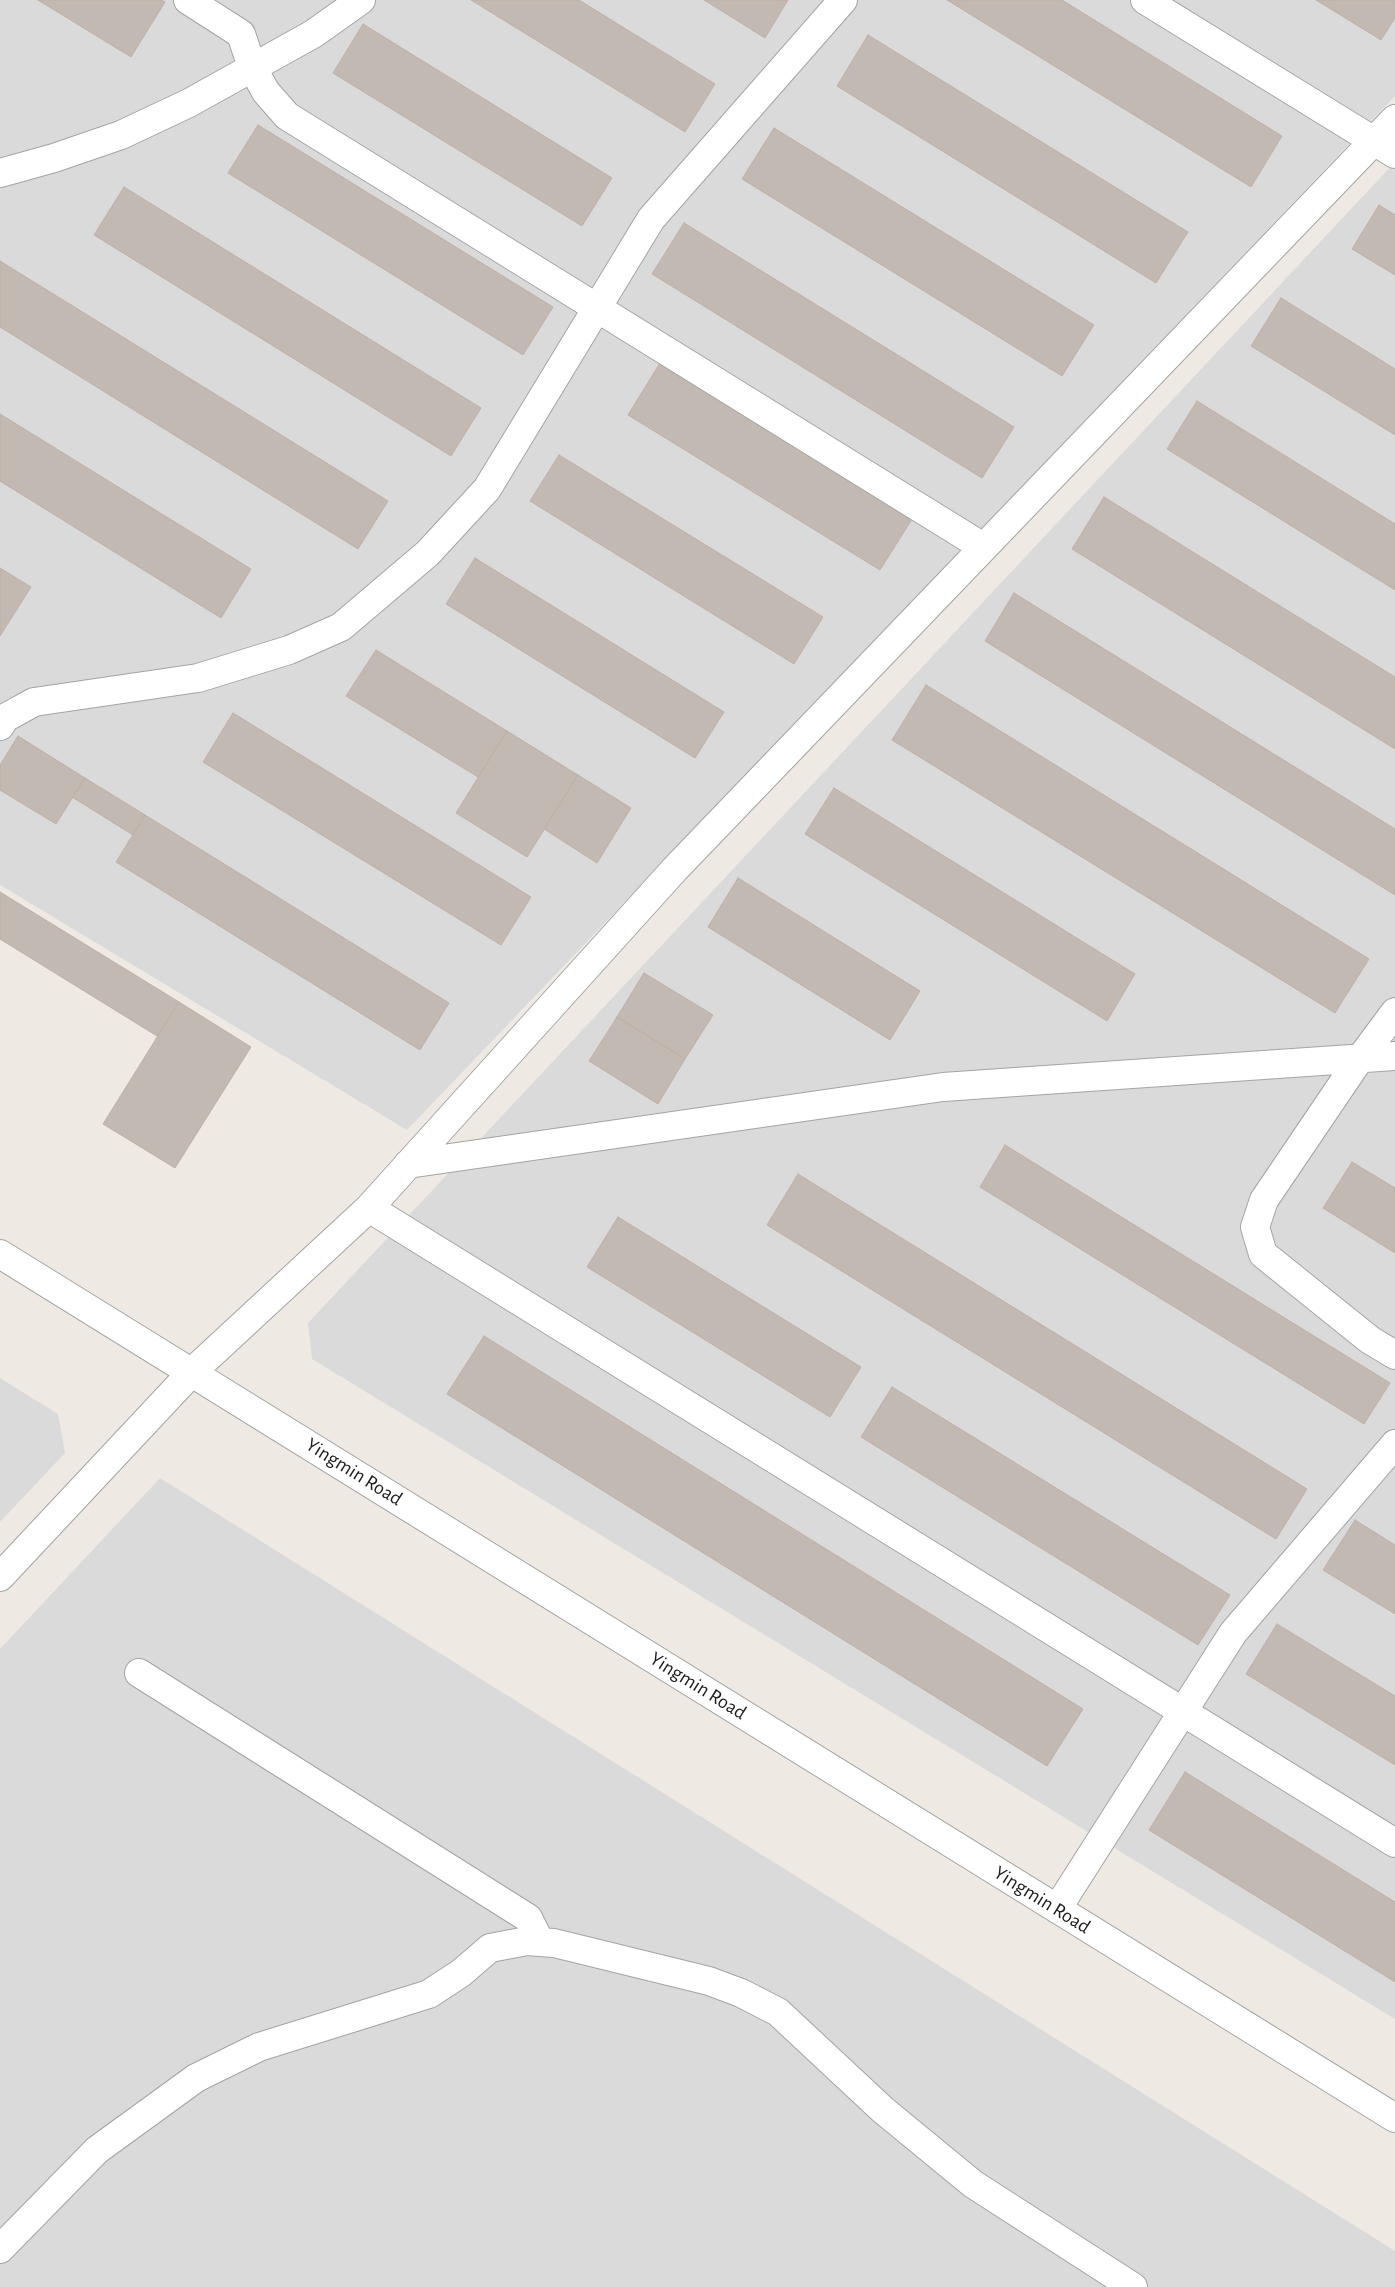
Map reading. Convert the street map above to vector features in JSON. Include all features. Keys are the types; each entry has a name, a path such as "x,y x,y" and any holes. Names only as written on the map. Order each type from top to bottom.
{"street":[{"path":"188,0 241,34 252,67 266,92 287,116 983,547"},
{"path":"0,173 54,158 121,135 189,103 313,34 361,0"},
{"path":"0,726 5,718 34,702 198,678 289,650 341,627 428,553 487,489 651,219 843,0"},
{"path":"1145,0 1384,148"},
{"path":"0,1577 192,1372 369,1208 674,869 983,547 1384,148 1395,119"},
{"path":"1395,1012 1360,1059 1264,1200 1255,1227 1263,1254 1370,1340 1395,1355"},
{"path":"408,1164 943,1087 1395,1056"},
{"path":"369,1208 1182,1713 1395,1843"},
{"name":"Yingmin Road","path":"0,1254 1395,2118"},
{"path":"1057,1909 1233,1633 1395,1444"},
{"path":"140,1673 528,1918 540,1942"},
{"path":"0,2249 97,2150 196,2078 259,2046 430,1994 460,1973 490,1948 527,1941 554,1943 709,1981 741,1993 778,2012 883,2110 973,2184 1133,2287"}],"shaded area":[{"path":"0,0 1395,0 1395,96 407,1130 0,885"},
{"path":"1395,162 1395,2019 312,1359 308,1323"},
{"path":"0,1378 58,1414 65,1453 0,1522"},
{"path":"160,1478 1395,2251 1395,2287 0,2287 0,1649"}],"building":[{"path":"38,0 161,0 165,2 131,57"},
{"path":"471,0 579,0 715,84 685,132"},
{"path":"704,0 788,0 765,38"},
{"path":"947,0 1062,0 1282,136 1251,187"},
{"path":"1316,0 1395,0 1395,18 1381,40"},
{"path":"363,24 612,178 582,226 333,73"},
{"path":"868,35 1188,232 1156,283 837,86"},
{"path":"258,125 553,307 523,355 228,173"},
{"path":"774,128 1094,325 1062,376 742,179"},
{"path":"124,187 481,408 451,456 94,235"},
{"path":"1379,205 1395,215 1395,275 1352,249"},
{"path":"684,223 1014,427 982,478 652,274"},
{"path":"0,261 388,501 358,549 0,327"},
{"path":"1281,298 1395,369 1395,435 1251,346"},
{"path":"660,363 912,519 880,570 628,415"},
{"path":"1197,401 1395,524 1395,590 1167,449"},
{"path":"0,414 251,569 221,618 0,481"},
{"path":"559,455 823,617 794,664 530,501"},
{"path":"1104,497 1395,677 1395,749 1072,549"},
{"path":"475,558 724,712 695,758 446,604"},
{"path":"0,568 31,587 0,636"},
{"path":"1014,593 1395,829 1395,895 985,641"},
{"path":"376,650 507,731 478,777 346,696"},
{"path":"926,685 1369,959 1335,1013 892,740"},
{"path":"233,713 531,897 501,945 203,762"},
{"path":"507,731 578,775 527,857 456,813"},
{"path":"18,736 85,778 56,824 0,790 0,765"},
{"path":"578,775 631,808 597,863 544,829"},
{"path":"85,778 145,815 133,835 72,797"},
{"path":"834,788 1135,974 1107,1021 805,834"},
{"path":"145,815 449,1003 420,1050 116,862"},
{"path":"738,878 920,991 890,1040 708,927"},
{"path":"0,892 179,1002 157,1036 0,939"},
{"path":"644,973 713,1015 685,1059 617,1017"},
{"path":"179,1002 251,1047 175,1168 103,1124"},
{"path":"617,1017 685,1059 658,1104 589,1061"},
{"path":"1005,1145 1390,1383 1364,1424 980,1187"},
{"path":"1352,1162 1395,1188 1395,1253 1323,1208"},
{"path":"798,1174 1307,1489 1276,1539 767,1225"},
{"path":"618,1217 861,1367 830,1417 587,1267"},
{"path":"484,1336 1083,1709 1047,1766 447,1394"},
{"path":"892,1387 1230,1595 1198,1645 861,1437"},
{"path":"1355,1520 1395,1545 1395,1614 1323,1570"},
{"path":"1277,1624 1395,1696 1395,1765 1246,1674"},
{"path":"1185,1772 1395,1902 1395,1982 1149,1830"}]}
